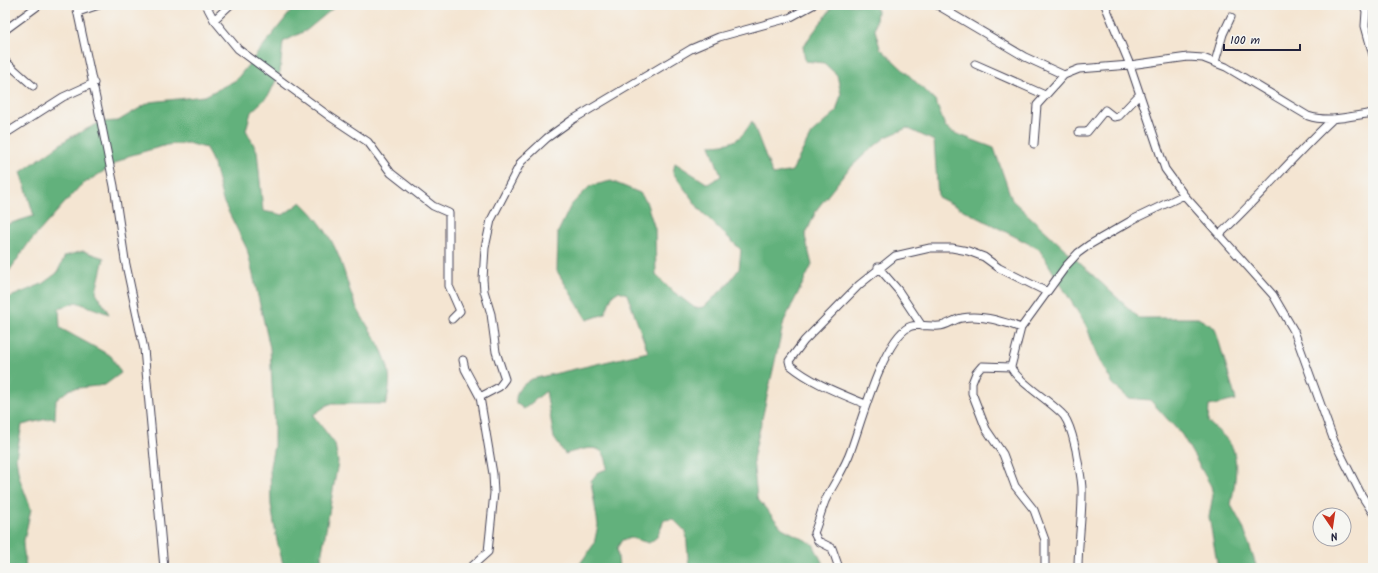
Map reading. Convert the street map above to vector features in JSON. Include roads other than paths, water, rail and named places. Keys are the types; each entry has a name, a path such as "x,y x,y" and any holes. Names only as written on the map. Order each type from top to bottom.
{"street":[{"path":"5,30 39,5"},
{"path":"99,5 77,8 94,83 114,186 125,260 144,349 164,568"},
{"path":"206,5 214,20 238,49 329,116 368,142 391,173 433,206 449,212 449,286 460,311 452,318"},
{"path":"214,20 230,5"},
{"path":"480,397 499,387 505,379 496,352 491,314 484,291 483,279 485,248 491,220 521,162 547,138 572,120 691,49 718,38 789,18 813,5"},
{"path":"937,5 1018,53 1064,75"},
{"path":"1105,5 1130,65 1165,170 1184,195 1273,295 1294,331 1334,441 1362,496 1373,512"},
{"path":"1363,5 1366,11 1365,26 1373,55"},
{"path":"1215,62 1231,17"},
{"path":"1034,144 1035,108 1064,75 1079,69 1130,65 1188,57 1203,58 1226,67 1308,116 1318,120 1333,120 1373,112"},
{"path":"5,61 33,86"},
{"path":"976,64 1045,95"},
{"path":"5,134 63,97 94,83"},
{"path":"1079,132 1087,132 1105,110 1114,116 1119,116 1139,95"},
{"path":"1219,235 1252,203 1297,154 1333,120"},
{"path":"1078,568 1082,488 1073,436 1064,416 1051,403 1012,371 1011,366 1021,328 1078,252 1089,244 1184,195"},
{"path":"865,404 819,384 795,369 790,365 789,361 804,341 878,267 895,256 930,248 952,248 968,251 984,257 999,268 1047,292"},
{"path":"878,267 898,290 922,326"},
{"path":"839,568 832,548 818,541 814,533 825,502 851,451 865,404 878,374 895,342 909,327 939,326 960,318 971,317 1005,322 1021,328"},
{"path":"463,360 465,369 480,397 493,474 494,492 488,552 470,568"},
{"path":"1011,366 1009,368 982,366 976,372 972,383 972,393 986,429 1002,454 1015,486 1032,505 1045,540 1045,568"}]}
